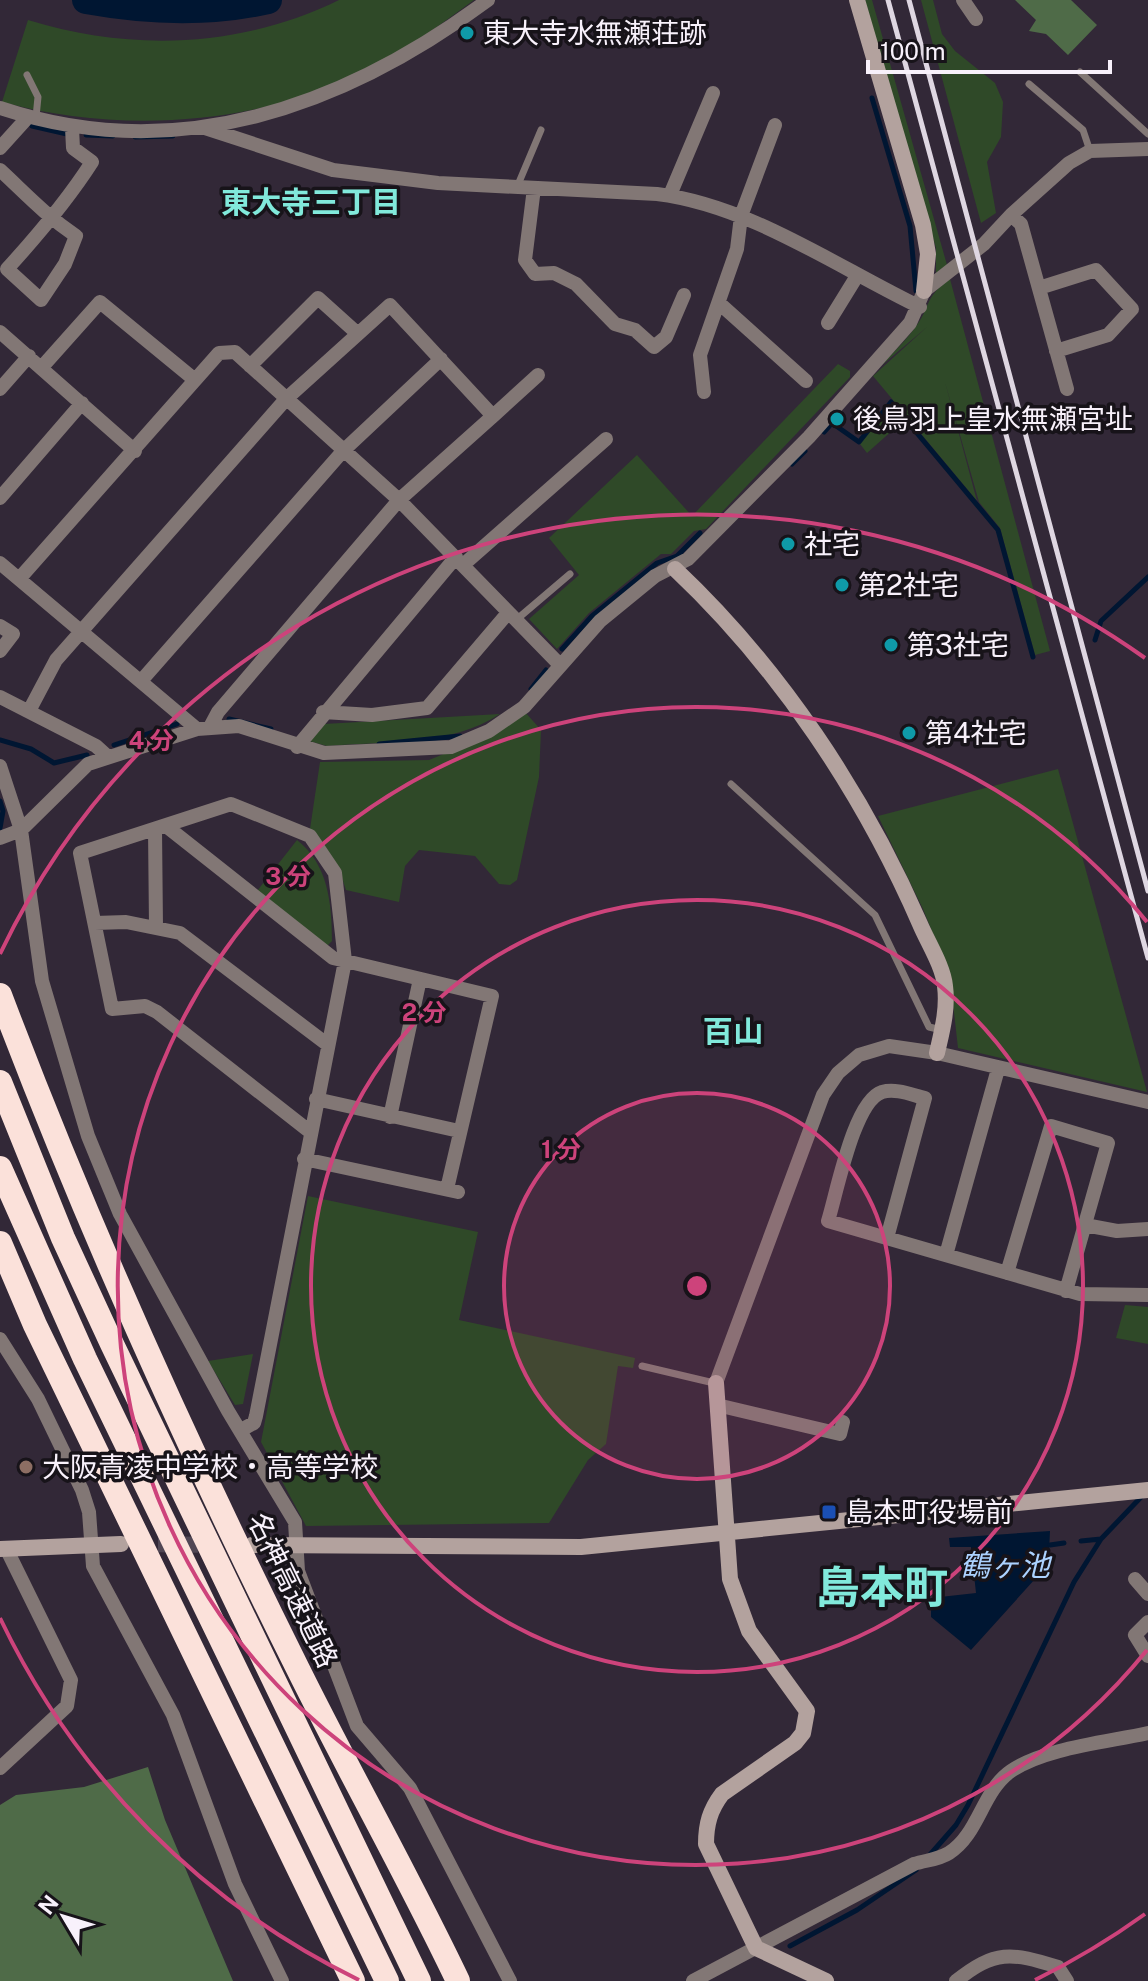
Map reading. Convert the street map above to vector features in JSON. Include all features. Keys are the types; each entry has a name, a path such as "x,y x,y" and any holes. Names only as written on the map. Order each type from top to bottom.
{"highway":[{"name":"名神高速道路","path":"0,995 60,1151 199,1465 298,1669 458,1981"},
{"name":"名神高速道路","path":"0,1082 63,1238 112,1344 419,1981"},
{"path":"0,1168 78,1346 387,1981"},
{"path":"0,1243 35,1325 353,1981"}],"street":[{"path":"0,108 72,128 144,131 202,127 294,107 344,89 406,57 488,0"},
{"path":"0,838 21,830 77,772 107,756 204,728 239,726 297,747 324,753 451,747 489,731 524,707 600,621 655,576 675,569 809,437 910,323 922,299 928,254 923,225 857,0"},
{"path":"963,0 976,19"},
{"path":"670,195 713,93"},
{"path":"0,148 32,118"},
{"path":"704,392 700,355 737,249 741,216 775,125"},
{"path":"202,127 333,170 438,183 670,195 691,199 741,216 857,276 922,299"},
{"path":"0,170 51,219 76,236 65,264 41,300 7,269 51,219 92,162 73,148 72,128"},
{"path":"922,299 1069,163 1090,151 1148,149"},
{"path":"534,188 525,260 535,274 554,273 576,284 615,324 635,330 654,347 666,337 684,295"},
{"path":"1011,215 1021,224 1067,389"},
{"path":"1039,288 1096,270 1132,309 1108,335 1056,351"},
{"path":"828,323 857,276"},
{"path":"250,366 318,298 358,334"},
{"path":"42,367 100,302 195,380"},
{"path":"719,303 806,381"},
{"path":"29,711 56,660 286,399 390,305 493,416"},
{"path":"0,332 135,451"},
{"path":"19,579 219,353 235,352 399,500 560,665"},
{"path":"0,389 29,356"},
{"path":"141,681 343,451 441,359"},
{"path":"204,728 399,500 538,375"},
{"path":"0,498 82,403"},
{"path":"297,747 323,712 460,561 606,439"},
{"path":"0,563 141,681 204,728"},
{"path":"675,569 705,597 844,774 909,901 945,983 937,1053"},
{"path":"323,712 372,715 427,708 511,618"},
{"path":"0,626 13,634 0,651"},
{"path":"0,697 96,746 107,756"},
{"path":"0,766 21,830 42,981 88,1136 145,1264 295,1522 294,1546 298,1571 357,1726 410,1788 510,1981"},
{"path":"241,1430 254,1423 256,1416 309,1131 345,961 335,873 310,836 231,804 80,853 112,1009 145,1006 157,1012 309,1131"},
{"path":"156,927 160,828"},
{"path":"160,828 333,958 492,996 459,1131 452,1190 304,1159"},
{"path":"95,923 126,922 180,933 328,1045"},
{"path":"390,1117 420,979"},
{"path":"826,1981 756,1948 706,1844 706,1825 722,1794 795,1743 803,1733 807,1711 742,1618 730,1579 716,1383 823,1095 838,1073 859,1055 889,1046 937,1053 1147,1106"},
{"path":"946,1255 998,1069"},
{"path":"887,1238 925,1098 893,1090 880,1093 867,1102 861,1113 828,1221 1066,1291 1148,1295"},
{"path":"316,1099 459,1131"},
{"path":"1007,1273 1051,1126 1108,1143 1066,1291"},
{"path":"1085,1225 1117,1231 1148,1229"},
{"path":"0,1339 38,1399 82,1490 89,1512 93,1566 173,1715 235,1884 282,1981"},
{"path":"717,1405 840,1434"},
{"path":"252,1545 581,1547 726,1535 1148,1490"},
{"path":"0,1768 67,1706 71,1680 3,1549 121,1544"},
{"path":"1135,1579 1148,1594"},
{"path":"1148,1622 1135,1635 1148,1656"},
{"path":"693,1981 919,1862 934,1860 963,1843 993,1790 1010,1772 1032,1760 1148,1733"},
{"path":"956,1981 990,1958 1009,1954 1058,1967 1067,1981"}],"lane":[{"path":"1080,72 1148,134"},
{"path":"27,75 38,97 32,118"},
{"path":"1029,84 1083,130 1090,151"},
{"path":"517,187 541,130"},
{"path":"511,618 570,574"},
{"path":"731,784 875,915 929,1027 942,1030"},
{"path":"642,1366 716,1383"}],"green space":[{"path":"339,0 474,0 420,38 362,72 322,90 244,111 204,117 122,120 41,111 2,102 28,20 107,37 186,40 264,28"},
{"path":"865,0 872,0 947,265 936,273 936,248"},
{"path":"921,0 933,0 942,34 955,51 995,83 1003,102 1001,137 987,162 996,213 981,223"},
{"path":"1015,0 1071,0 1097,25 1068,55 1046,34 1029,31 1036,20"},
{"path":"950,279 1050,651 1035,655 1000,528 979,502 945,382 977,501 873,376 927,327 875,371 910,335 931,297"},
{"path":"838,364 850,371 850,377 706,529 694,531 671,554 661,554 589,613 557,649 529,619 579,575 549,538 637,455 692,516"},
{"path":"890,406 903,421 867,453 860,444"},
{"path":"525,712 541,730 539,777 517,880 510,885 499,884 475,856 419,850 405,866 399,902 346,890 340,872 310,829 320,762 429,760 490,735"},
{"path":"500,714 480,725 438,737 327,746 309,741 324,724"},
{"path":"1058,769 1147,1092 958,1048 950,976 923,909 878,816"},
{"path":"297,840 316,861 326,885 332,941 327,946 257,891"},
{"path":"308,1196 478,1232 459,1320 635,1358 633,1368 618,1366 606,1444 588,1460 549,1523 306,1526 261,1442"},
{"path":"1125,1305 1148,1307 1148,1344 1116,1338"},
{"path":"253,1354 243,1404 235,1405 208,1361"},
{"path":"148,1767 165,1820 233,1981 0,1981 0,1805 16,1795 84,1787"}],"water":[{"name":"鶴ヶ池","path":"1050,1531 1049,1552 1054,1558 971,1650 931,1617 931,1598 976,1593 971,1547 950,1547 949,1538"}],"waterway":[{"path":"86,0 132,7 177,9 222,7 268,0"},
{"path":"872,98 910,226 916,291"},
{"path":"32,126 67,134"},
{"path":"86,135 113,136"},
{"path":"135,137 173,136"},
{"path":"824,432 832,423 859,442 891,402 998,530 1033,657"},
{"path":"792,464 805,451"},
{"path":"562,649 592,616 657,563 677,556 700,533"},
{"path":"1095,640 1101,621 1148,577"},
{"path":"531,689 546,670"},
{"path":"229,719 271,729"},
{"path":"114,745 177,724"},
{"path":"379,744 460,736"},
{"path":"0,740 31,749 54,763 87,755"},
{"path":"0,801 3,811 0,828"},
{"path":"1081,1541 1101,1539 1144,1494"},
{"path":"928,1857 956,1825 968,1805 1074,1582 1101,1539"},
{"path":"1050,1545 1064,1543"},
{"path":"790,1946 857,1910 916,1870"}],"tunnel":[{"path":"134,1544 215,1545"}],"railway":[{"path":"888,0 1148,958"},
{"path":"909,0 1148,891"}],"place":[{"name":"東大寺水無瀬荘跡","path":"467,33"},
{"name":"後鳥羽上皇水無瀬宮址","path":"837,419"},
{"name":"社宅","path":"788,544"},
{"name":"第2社宅","path":"842,585"},
{"name":"第3社宅","path":"891,645"},
{"name":"第4社宅","path":"909,733"},
{"name":"大阪青凌中学校・高等学校","path":"26,1467"},
{"name":"島本町役場前","path":"829,1512"}],"district":[{"name":"東大寺三丁目","path":"311,203"},
{"name":"百山","path":"733,1032"},
{"name":"島本町","path":"882,1588"}]}
